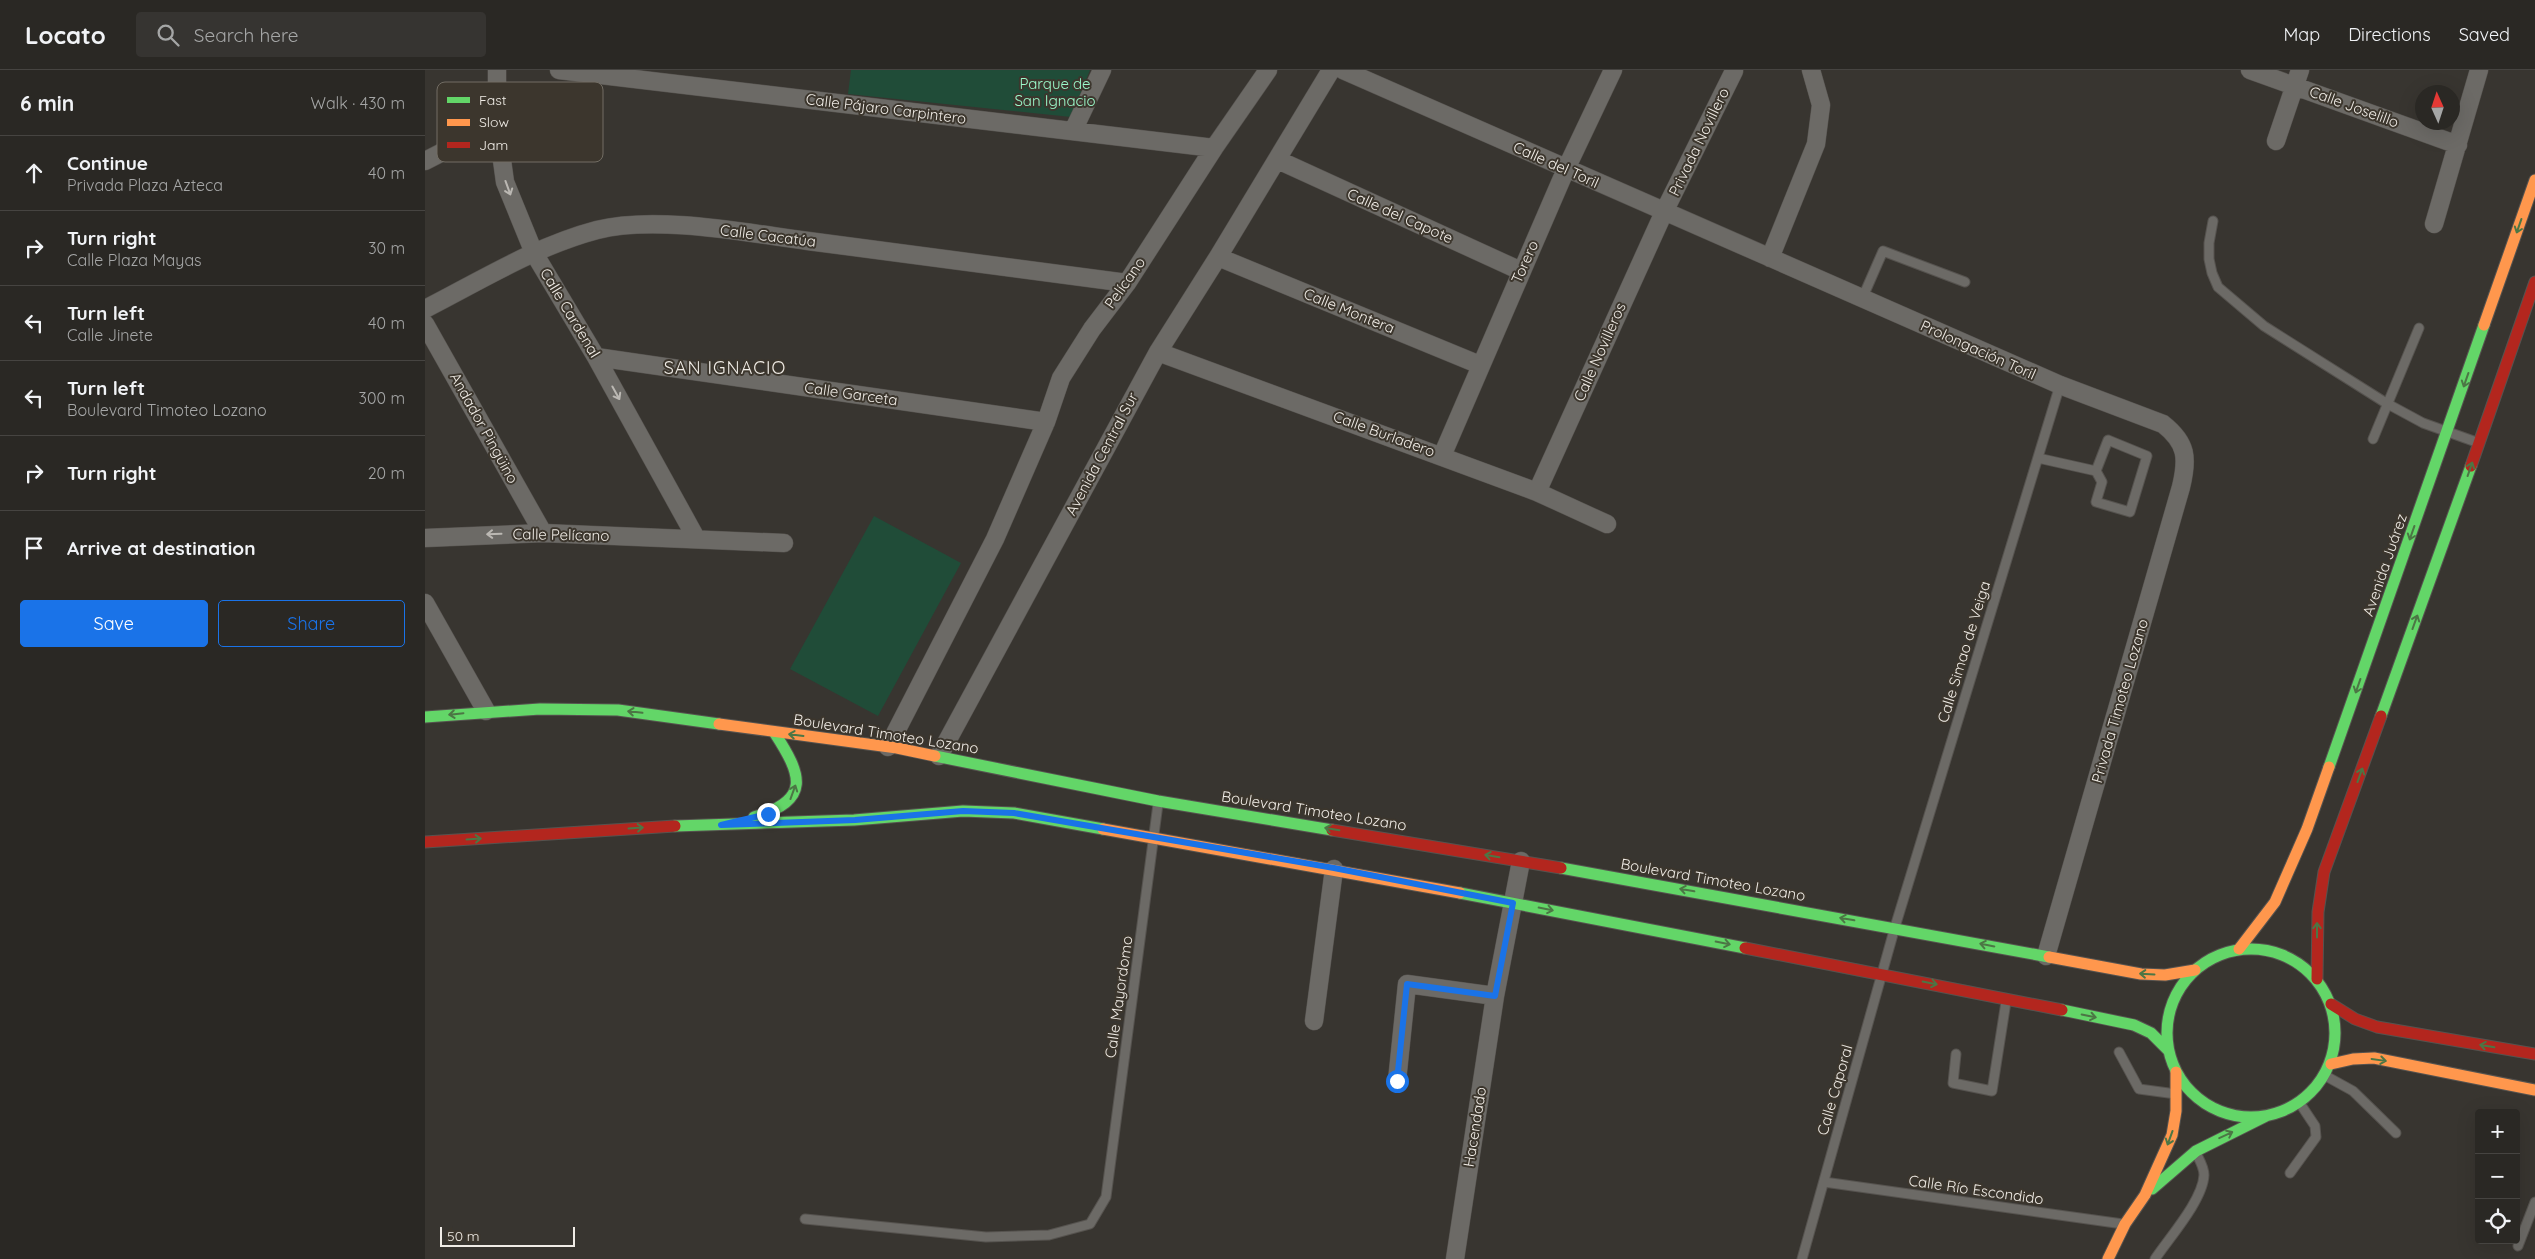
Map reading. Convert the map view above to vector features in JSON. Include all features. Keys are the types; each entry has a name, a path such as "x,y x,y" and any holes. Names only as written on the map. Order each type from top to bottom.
{"main road":[{"name":"Avenida Juárez","path":"2239,949 2275,902 2301,845 2448,432 2535,180"},
{"path":"2317,979 2317,918 2319,894 2324,872 2535,282"},
{"name":"Boulevard Timoteo Lozano","path":"425,717 486,710 618,710 697,719 774,732 892,747 1158,801 1521,860 1623,884 1895,927 2141,974 2165,975 2195,970"},
{"path":"721,825 781,809 793,797 797,779 792,759 774,732"},
{"path":"425,842 721,825 855,820 963,811 1014,813 1334,868 1513,903 1618,918 2134,1025 2151,1033 2168,1050"},
{"path":"2145,1195 2196,1151 2266,1116 2287,1110 2299,1102 2320,1082 2331,1064 2336,1044 2336,1024 2331,1004 2317,979 2300,963 2279,953 2259,949 2239,949 2216,957 2195,970 2181,986 2171,1006 2167,1028 2168,1050 2176,1072 2189,1090 2205,1104 2224,1113 2245,1117 2266,1116"},
{"path":"2331,1004 2355,1019 2377,1027 2535,1054"},
{"path":"2331,1064 2353,1059 2374,1058 2535,1090"},
{"path":"2108,1259 2125,1224 2145,1195 2172,1135 2176,1072"}],"street":[{"name":"Calle Pájaro Carpintero","path":"559,70 615,73 1213,148"},
{"path":"1073,131 1102,70"},
{"name":"Pelícano","path":"892,747 995,539 1046,422 1061,378 1093,329 1127,283 1213,148 1268,70"},
{"name":"Avenida Central Sur","path":"939,756 1158,352 1278,160 1331,70"},
{"name":"Calle del Toril","path":"1343,70 1770,258"},
{"name":"Torero","path":"1442,456 1566,169 1613,70"},
{"path":"1770,258 1816,144 1821,119 1821,105 1811,70"},
{"name":"Calle Joselillo","path":"2250,70 2298,77 2458,145"},
{"path":"2434,224 2479,70"},
{"name":"Privada Novillero","path":"1664,212 1733,72"},
{"path":"2276,141 2298,77"},
{"path":"425,161 437,155"},
{"name":"Calle del Capote","path":"1278,160 1521,271"},
{"name":"Calle Cardenal","path":"502,162 505,182 534,253 596,357 697,538"},
{"name":"Calle Novilleros","path":"1537,492 1664,212"},
{"name":"Calle Cacatúa","path":"425,309 534,253 597,230 621,226 657,224 732,231 1127,283"},
{"name":"Calle Montera","path":"1218,257 1480,365"},
{"name":"Prolongación Toril","path":"1770,258 2060,386 2163,424 2175,433 2182,444"},
{"name":"Andador Pingüino","path":"425,324 543,533"},
{"name":"Calle Burladero","path":"1158,352 1537,492 1607,524"},
{"name":"Calle Garceta","path":"596,357 1046,422"},
{"name":"Privada Timoteo Lozano","path":"2046,956 2181,487 2185,471 2182,444"},
{"name":"Calle Pelícano","path":"425,538 543,533 784,543"},
{"path":"425,603 486,710"},
{"name":"Hacendado","path":"1455,1259 1495,996 1521,860"},
{"path":"1314,1021 1319,971 1334,868"},
{"path":"1397,1081 1407,984 1495,996"}],"lane":[{"path":"2213,222 2209,243 2209,259 2218,287 2264,326 2386,404 2423,423 2479,443"},
{"path":"1862,299 1883,251 1965,282"},
{"path":"2373,439 2419,328"},
{"name":"Calle Simao de Veiga","path":"1895,927 2060,386"},
{"path":"2108,440 2147,456 2129,512 2096,502 2101,482 2096,471 2108,440"},
{"path":"2038,458 2096,471"},
{"name":"Calle Mayordomo","path":"805,1219 985,1237 1049,1235 1090,1224 1106,1197 1158,801"},
{"name":"Calle Caporal","path":"1802,1259 1895,927"},
{"path":"1956,1054 1953,1083 1992,1091 2007,999"},
{"path":"2119,1052 2139,1089 2176,1094"},
{"path":"2325,1075 2353,1091 2396,1133"},
{"path":"2290,1173 2316,1137 2315,1126 2299,1102"},
{"path":"2155,1259 2197,1197 2203,1184 2204,1172 2196,1151"},
{"name":"Calle Río Escondido","path":"1824,1182 2125,1224"},
{"path":"2518,1246 2535,1202"}],"green space":[{"name":"Parque de San Ignacio","path":"851,70 1090,70 1071,117 848,94"},
{"path":"874,516 961,563 878,716 790,669"}],"traffic: fast":[{"path":"2329,767 2484,325"},
{"path":"2381,716 2471,466"},
{"path":"425,717 540,709 618,710 719,724"},
{"path":"754,817 786,803 793,794 796,784 791,761 774,732"},
{"path":"935,756 1158,801 1332,830"},
{"path":"675,826 854,820 963,811 1014,813 1103,829"},
{"path":"1561,868 2049,957"},
{"path":"1460,893 1745,948"},
{"path":"2259,949 2283,955 2311,973 2329,1001 2334,1017 2335,1033 2334,1049 2329,1065 2311,1093 2298,1103 2275,1114 2243,1117 2219,1111 2191,1093 2181,1080 2170,1057 2167,1025 2173,1001 2191,973 2204,963 2227,952 2259,949"},
{"path":"2062,1010 2134,1025 2151,1033 2168,1050"},
{"path":"2152,1189 2196,1151 2266,1116"}],"traffic: slow":[{"path":"2484,325 2535,180"},
{"path":"719,724 897,748 935,756"},
{"path":"2239,949 2275,902 2307,829 2329,767"},
{"path":"1103,829 1460,893"},
{"path":"2049,957 2141,974 2165,975 2195,970"},
{"path":"2331,1064 2353,1059 2374,1058 2535,1090"},
{"path":"2108,1259 2125,1224 2145,1195 2172,1135 2176,1111 2176,1072"}],"traffic: jam":[{"path":"2471,466 2535,282"},
{"path":"2317,979 2318,912 2324,872 2381,716"},
{"path":"425,842 675,826"},
{"path":"1332,830 1561,868"},
{"path":"1745,948 2062,1010"},
{"path":"2331,1004 2355,1019 2377,1027 2535,1054"}],"district":[{"name":"SAN IGNACIO","path":"725,368"}],"route":[{"path":"768,814 721,825 855,820 963,811 1014,813 1334,868 1513,903 1495,996 1407,984 1397,1081"}]}
